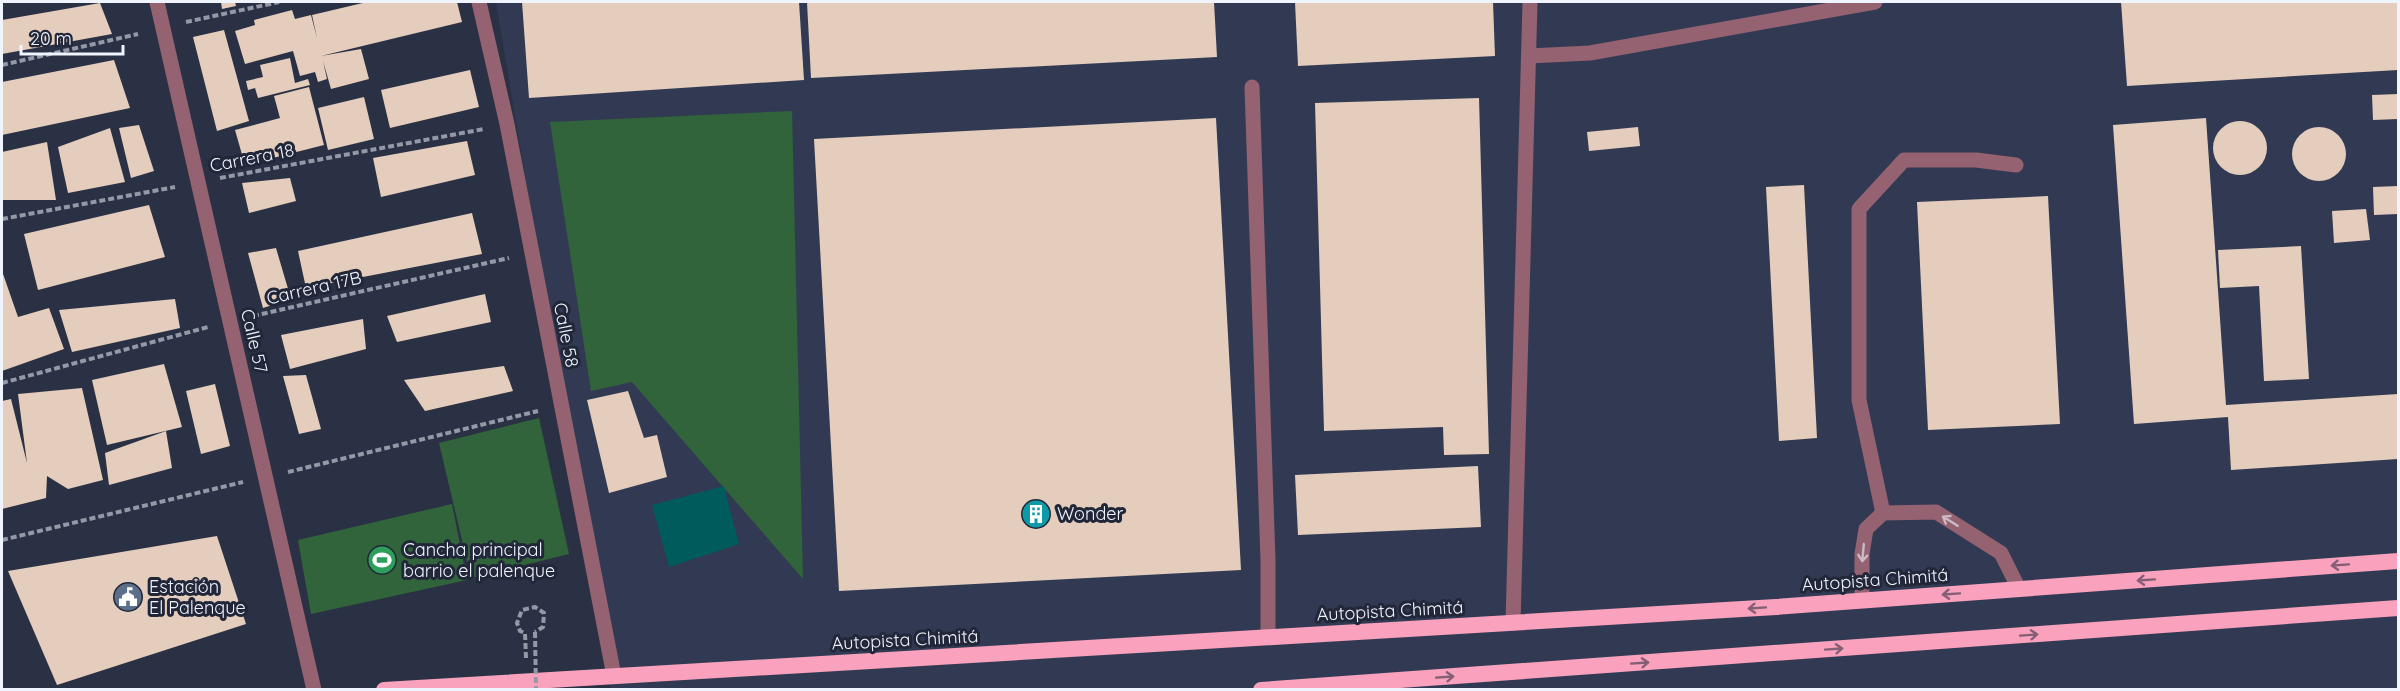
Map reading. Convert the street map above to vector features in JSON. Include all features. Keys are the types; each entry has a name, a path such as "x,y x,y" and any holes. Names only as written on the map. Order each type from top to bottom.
{"highway":[{"name":"Autopista Chimitá","path":"384,690 531,685 614,676 1513,623 2398,561"},
{"path":"1261,690 1350,687 2398,608"}],"street":[{"name":"Calle 57","path":"157,2 314,690"},
{"name":"Calle 58","path":"479,2 507,124 530,253 614,676"},
{"path":"1513,623 1530,2"},
{"path":"1529,56 1590,53 1875,2"},
{"path":"1252,87 1268,561 1268,638"},
{"path":"1883,513 1859,400 1859,209 1904,160 1976,160 2016,165"},
{"path":"1862,600 1862,554 1866,529 1883,513 1936,512 2001,553 2019,589"}],"path":[{"name":"Carrera 18","path":"2,219 507,124"},
{"name":"Carrera 17B","path":"2,383 230,321 530,253"},
{"path":"2,540 561,406"},
{"path":"535,607 544,613 543,627 535,632 531,685 525,633 520,631 517,623 522,610 535,607"}],"shaded area":[{"path":"496,2 2398,2 2398,689 611,689"},
{"path":"792,111 803,579 632,382 591,391 550,122"},
{"path":"539,418 569,554 471,578 439,443"},
{"path":"724,486 739,544 669,567 652,505"},
{"name":"Cancha principal barrio el palenque","path":"452,504 467,580 311,614 298,540"}],"building":[{"path":"221,2 235,2 236,6 222,9"},
{"path":"367,2 457,2 462,22 321,56 361,49 369,79 331,89 323,61 327,79 318,82 315,72 300,76 293,51 245,64 235,31 255,25 254,20 292,10 295,19 311,15 317,38 312,15"},
{"path":"522,2 799,2 804,80 529,98"},
{"path":"807,2 1214,2 1217,57 811,78"},
{"path":"1295,2 1493,2 1495,56 1298,66"},
{"path":"2121,2 2398,2 2398,70 2127,86"},
{"path":"100,3 112,34 2,54 2,20"},
{"path":"224,30 249,121 217,131 193,37"},
{"path":"290,58 295,83 308,79 310,85 258,98 255,88 248,90 246,81 263,77 260,65"},
{"path":"114,60 130,108 2,135 2,82"},
{"path":"470,70 479,107 390,128 381,90"},
{"path":"309,87 324,145 245,165 235,130 280,118 274,96"},
{"path":"2398,94 2398,119 2373,120 2372,95"},
{"path":"364,97 374,139 328,150 318,108"},
{"path":"1479,98 1489,454 1444,455 1443,427 1324,431 1315,103"},
{"path":"1216,118 1241,570 839,591 814,139"},
{"path":"2206,118 2226,405 2398,394 2398,459 2231,470 2228,417 2134,424 2113,125"},
{"path":"2240,121 2250,123 2259,129 2265,138 2267,148 2265,158 2259,167 2250,173 2240,175 2230,173 2221,167 2215,158 2213,148 2215,138 2221,129 2230,123"},
{"path":"139,125 154,171 131,178 119,128"},
{"path":"1638,127 1640,146 1589,151 1587,132"},
{"path":"2319,127 2329,129 2338,135 2344,144 2346,154 2344,164 2338,173 2329,179 2319,181 2309,179 2300,173 2294,164 2292,154 2294,144 2300,135 2309,129"},
{"path":"110,128 125,182 68,193 58,147"},
{"path":"467,141 475,175 381,197 373,158"},
{"path":"47,142 56,200 2,200 2,152"},
{"path":"290,178 296,201 249,213 242,183"},
{"path":"1804,185 1817,438 1779,441 1766,187"},
{"path":"2398,186 2398,214 2374,215 2373,187"},
{"path":"2048,196 2060,424 1928,430 1917,202"},
{"path":"149,205 165,257 38,290 24,234"},
{"path":"2366,209 2370,240 2334,243 2332,211"},
{"path":"472,213 482,254 306,288 298,251"},
{"path":"2301,246 2309,379 2264,381 2259,286 2220,288 2218,250"},
{"path":"276,248 291,299 263,308 248,253"},
{"path":"2,271 18,317 49,308 64,349 2,371"},
{"path":"485,294 491,322 397,342 387,316"},
{"path":"175,299 180,328 72,352 59,310"},
{"path":"363,319 366,349 290,369 281,335"},
{"path":"164,364 182,427 107,445 92,380"},
{"path":"504,366 513,391 425,411 404,380"},
{"path":"306,375 321,429 299,434 283,376"},
{"path":"215,384 230,446 201,454 186,391"},
{"path":"82,388 103,480 68,489 47,476 46,498 2,509 2,401 11,399 27,463 18,394"},
{"path":"628,391 644,438 657,435 667,477 609,493 587,400"},
{"path":"166,431 172,468 109,485 105,453"},
{"path":"1478,466 1481,527 1298,535 1295,475"},
{"name":"Estación El Palenque","path":"217,536 246,624 57,685 8,571"}],"place":[{"name":"Wonder","path":"1036,514"},
{"name":"Cancha principal barrio el palenque","path":"382,560"},
{"name":"Estación El Palenque","path":"128,597"}]}
